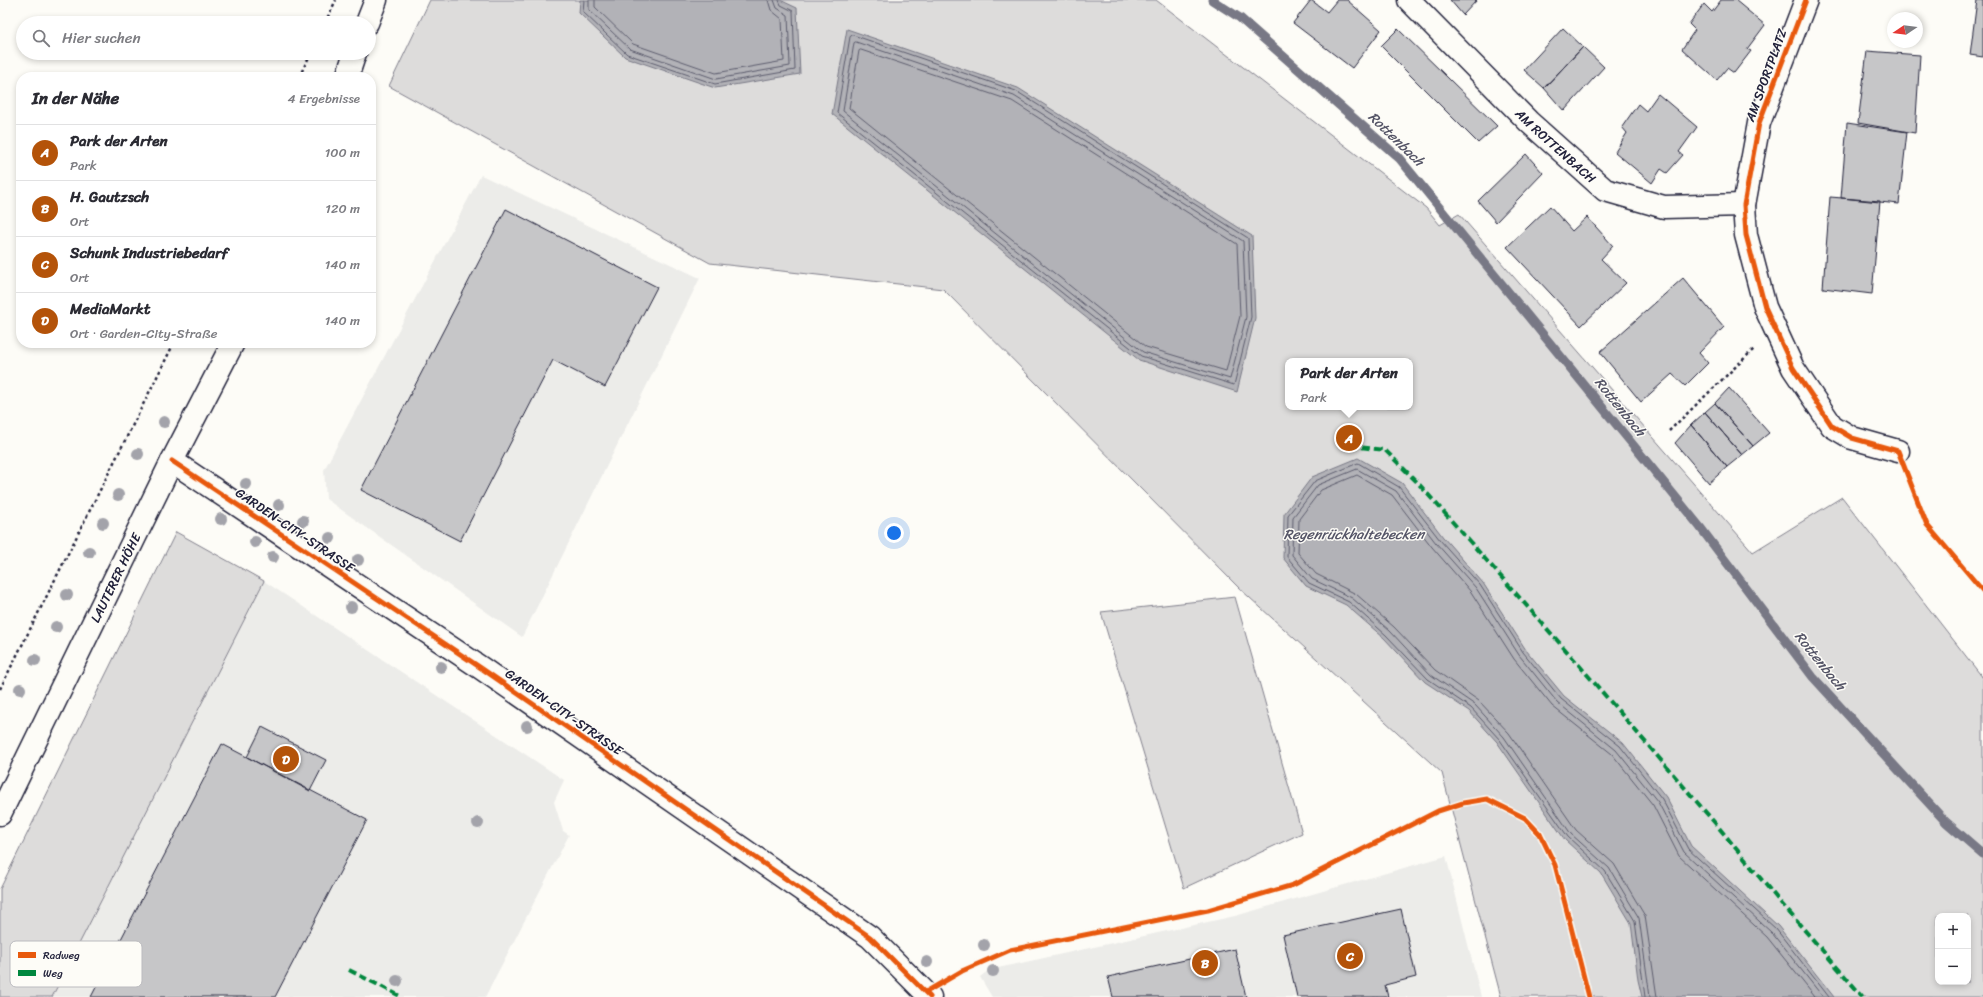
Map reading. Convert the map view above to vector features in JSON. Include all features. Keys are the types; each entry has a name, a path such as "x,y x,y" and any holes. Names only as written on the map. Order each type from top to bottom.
{"street":[{"path":"370,16 376,0"},
{"name":"AM ROTTENBACH","path":"1409,0 1529,122 1605,190 1664,207 1744,205"},
{"name":"AM SPORTPLATZ","path":"1804,1 1759,123 1744,205 1746,235 1765,307 1775,330 1793,368 1832,426 1852,438 1898,451"},
{"path":"349,72 353,60"},
{"name":"LAUTERER HÖHE","path":"0,814 172,461 230,348"},
{"name":"GARDEN-CITY-STRASSE","path":"172,461 481,668 870,937 930,997"}],"path":[{"path":"328,16 336,0"},
{"path":"302,72 308,60"},
{"path":"1669,431 1775,330"},
{"path":"0,689 171,348"}],"shaded area":[{"path":"430,0 1156,0 1426,208 1440,225 1459,214 1753,552 1842,497 1983,678 1983,997 1501,997 1442,773 1238,587 943,289 710,263 389,86"},
{"path":"481,175 700,278 522,637 326,499 324,470"},
{"path":"176,532 264,581 81,941 10,941 10,987 57,987 52,997 0,997 0,889"},
{"path":"264,581 564,780 554,802 563,831 569,835 485,997 52,997 57,987 142,987 142,941 81,941"},
{"path":"1235,597 1302,833 1184,888 1101,612"},
{"path":"1446,856 1481,997 992,997 980,977 989,970 1235,916"}],"water":[{"path":"580,0 780,0 797,8 800,74 715,88 625,57 579,13"},
{"path":"847,29 1018,88 1252,236 1255,318 1237,392 1139,360 832,114"},
{"name":"Regenrückhaltebecken","path":"1358,458 1402,483 1443,537 1483,583 1526,650 1564,696 1623,743 1666,797 1691,846 1778,926 1834,997 1642,997 1638,980 1631,923 1601,873 1565,840 1497,742 1469,711 1425,682 1384,638 1346,605 1306,586 1283,558 1284,514 1312,477"}],"building":[{"path":"1311,0 1327,12 1337,0 1347,0 1381,30 1352,68 1293,23"},
{"path":"1450,0 1477,0 1463,15"},
{"path":"1721,0 1735,0 1765,25 1747,49 1751,51 1734,73 1727,68 1717,80 1682,49 1695,30 1689,24 1704,4 1712,12"},
{"path":"1977,0 1983,0 1983,57 1970,55"},
{"path":"1563,28 1583,47 1544,88 1524,70"},
{"path":"1398,29 1497,126 1478,143 1381,46"},
{"path":"1583,47 1604,67 1564,111 1544,88"},
{"path":"1867,51 1920,55 1915,133 1858,123"},
{"path":"1658,94 1697,127 1679,152 1683,155 1667,173 1661,169 1652,183 1615,152 1627,133 1622,127 1638,104 1646,111"},
{"path":"1847,123 1907,132 1899,204 1841,198"},
{"path":"1526,154 1543,173 1496,222 1478,201"},
{"path":"1830,197 1880,201 1872,294 1823,288"},
{"path":"1550,206 1572,231 1587,217 1613,246 1601,259 1626,283 1581,326 1507,247"},
{"path":"506,209 657,287 605,387 553,360 460,541 361,490"},
{"path":"1683,278 1724,327 1699,353 1708,363 1685,386 1672,374 1641,402 1600,352"},
{"path":"1729,388 1769,433 1753,446 1715,403"},
{"path":"1715,403 1753,446 1742,455 1705,412"},
{"path":"1705,412 1742,455 1727,467 1691,425"},
{"path":"1691,425 1727,467 1709,483 1675,443"},
{"path":"262,727 326,760 310,791 247,757"},
{"path":"222,744 367,820 275,997 91,997 96,987 142,987 142,941 120,941"},
{"path":"1401,909 1416,977 1385,985 1388,997 1297,997 1283,935"},
{"path":"1235,949 1246,997 1113,997 1108,977"}],"waterway":[{"name":"Rottenbach","path":"1212,0 1240,18 1399,158 1700,527 1813,677 1946,822 1983,854"}],"marked path":[{"path":"1350,446 1385,450 1418,483 1572,657 1715,823 1780,902 1863,997"},
{"path":"349,970 402,997"}],"cycle path":[{"path":"1806,0 1759,123 1744,205 1746,235 1765,307 1793,368 1832,426 1852,438 1898,451 1927,525 1983,591"},
{"path":"172,461 481,668 870,937 930,997"},
{"path":"926,992 962,971 1010,950 1208,910 1293,885 1438,811 1463,803 1487,799 1525,818 1540,834 1555,865 1589,997"}],"place":[{"name":"Park der Arten","path":"1349,438"},
{"name":"MediaMarkt","path":"286,759"},
{"name":"Schunk Industriebedarf","path":"1350,956"},
{"name":"H. Gautzsch","path":"1205,963"}]}
